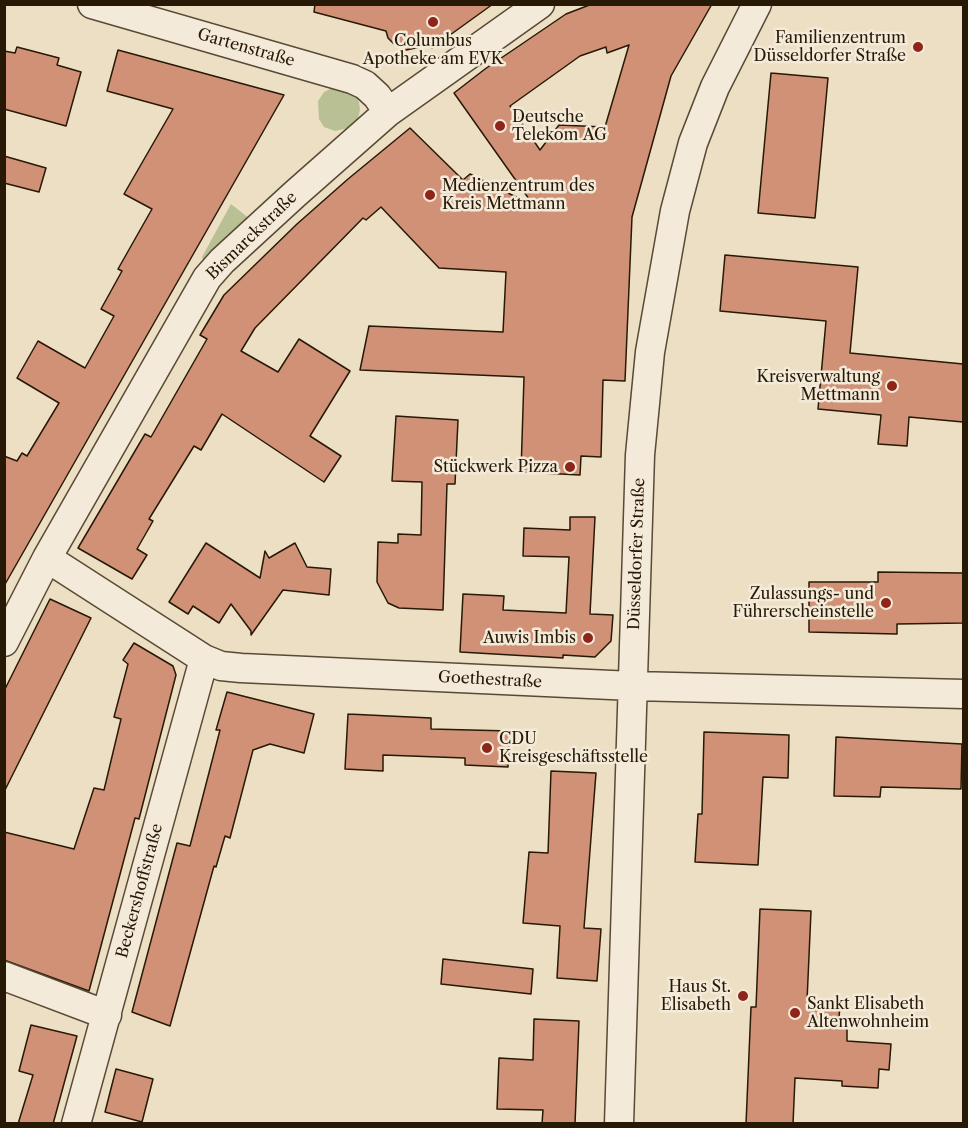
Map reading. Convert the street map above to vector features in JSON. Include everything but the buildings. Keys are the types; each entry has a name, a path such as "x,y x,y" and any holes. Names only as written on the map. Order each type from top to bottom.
{"street":[{"name":"Gartenstraße","path":"92,4 352,79 377,96 388,112"},
{"name":"Bismarckstraße","path":"4,642 47,558 207,278 222,261 287,201 388,112 540,4"},
{"name":"Düsseldorfer Straße","path":"619,1124 640,455 653,331 675,211 693,143 707,105 757,4"},
{"name":"Goethestraße","path":"47,558 204,659 221,666 633,687 963,694"},
{"name":"Beckershoffstraße","path":"76,1124 204,659"},
{"path":"4,976 107,1015"}],"green space":[{"path":"334,87 356,96 360,110 358,118 349,128 335,131 324,127 319,119 318,101 324,92"},
{"path":"231,204 250,219 204,263 202,257"}],"place":[{"name":"Columbus Apotheke am EVK","path":"433,22"},
{"name":"Familienzentrum Düsseldorfer Straße","path":"918,47"},
{"name":"Deutsche Telekom AG","path":"500,126"},
{"name":"Medienzentrum des Kreis Mettmann","path":"430,195"},
{"name":"Kreisverwaltung Mettmann","path":"892,386"},
{"name":"Stückwerk Pizza","path":"570,467"},
{"name":"Zulassungs- und Führerscheinstelle","path":"886,603"},
{"name":"Auwis Imbis","path":"588,638"},
{"name":"CDU Kreisgeschäftsstelle","path":"487,748"},
{"name":"Haus St. Elisabeth","path":"743,996"},
{"name":"Sankt Elisabeth Altenwohnheim","path":"795,1013"}]}
